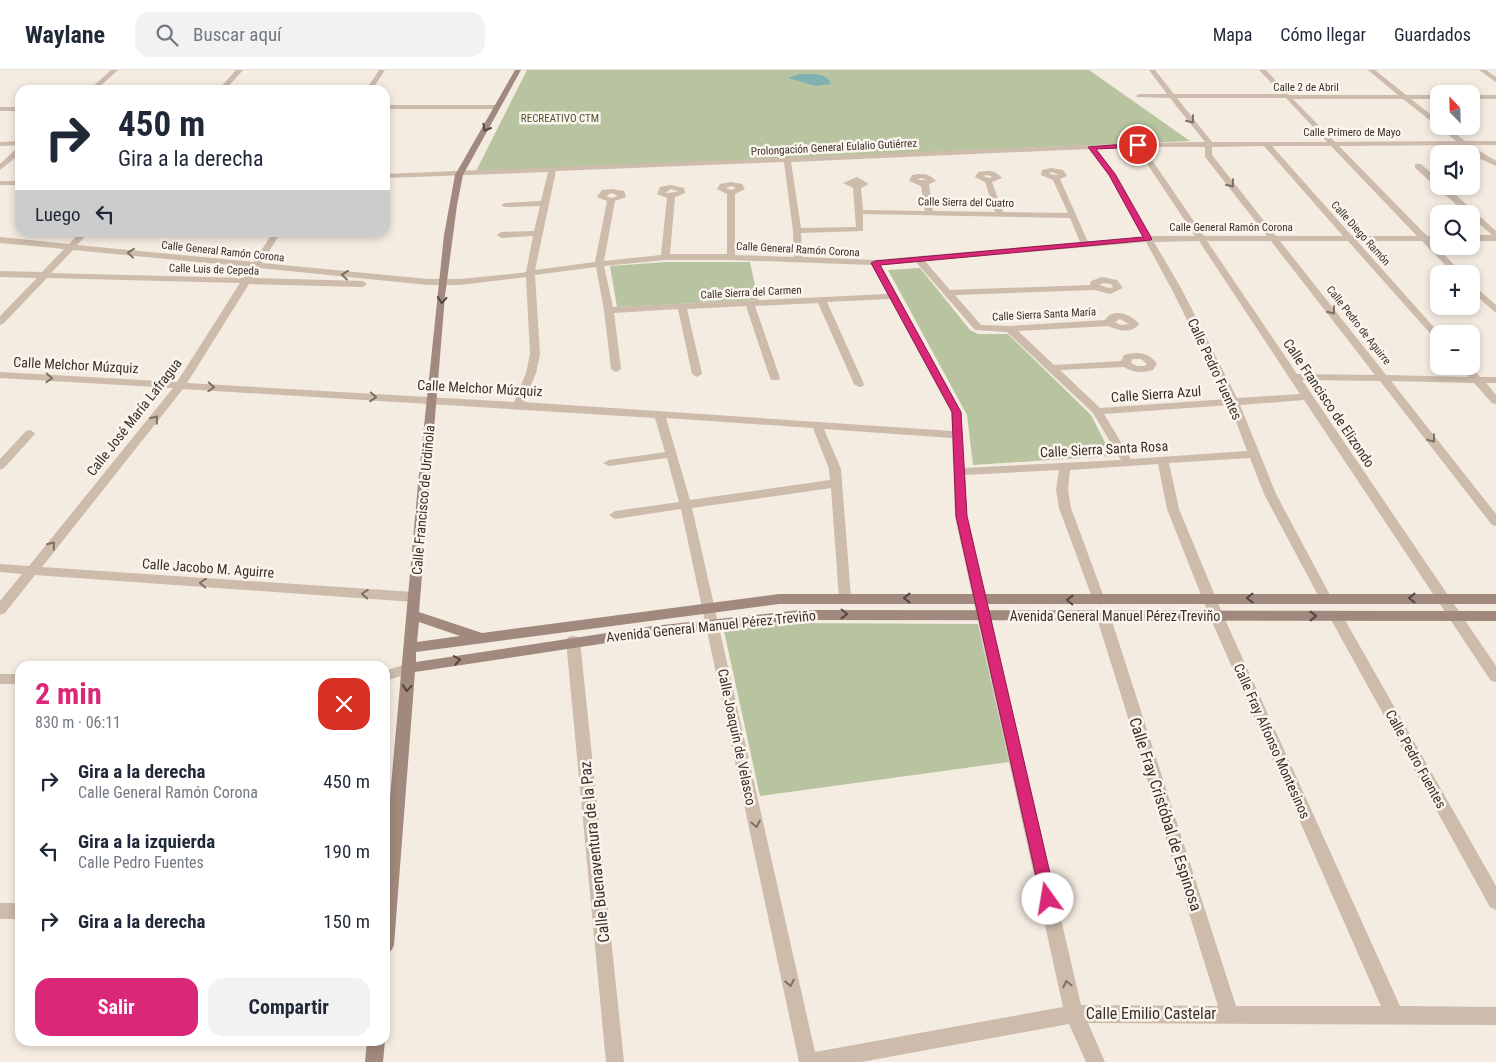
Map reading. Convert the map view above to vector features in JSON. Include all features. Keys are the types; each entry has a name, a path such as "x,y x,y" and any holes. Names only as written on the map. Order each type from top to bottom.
{"main road":[{"name":"Calle Francisco de Urdiñola","path":"390,872 432,401 455,194 459,175 518,70"},
{"name":"Avenida General Manuel Pérez Treviño","path":"409,668 573,641 711,615 779,599 1496,599"},
{"name":"Avenida General Manuel Pérez Treviño","path":"410,648 482,638 711,615 833,613 984,616 1496,616"},
{"path":"413,615 482,638"},
{"path":"374,1062 376,1046"}],"street":[{"path":"98,85 115,70"},
{"path":"226,85 240,70"},
{"path":"372,85 382,70"},
{"path":"1152,70 1209,143"},
{"path":"1262,70 1450,265"},
{"path":"1371,70 1430,117"},
{"path":"1482,70 1496,80"},
{"name":"Calle 2 de Abril","path":"1139,96 1430,97"},
{"path":"1480,97 1496,97"},
{"path":"390,108 498,107"},
{"path":"0,109 15,109"},
{"path":"1452,135 1465,145"},
{"path":"0,144 15,143"},
{"name":"Calle Primero de Mayo","path":"1209,143 1496,143"},
{"name":"Prolongación General Eulalio Gutiérrez","path":"390,176 459,175 1209,143"},
{"name":"Calle Pedro de Aguirre","path":"1209,143 1208,155 1496,522"},
{"name":"Calle Diego Ramón","path":"1266,144 1430,328"},
{"name":"Calle Francisco de Elizondo","path":"1138,145 1496,677"},
{"name":"Calle Pedro Fuentes","path":"1091,147 1112,174 1176,288 1234,403 1252,454 1285,525 1326,598"},
{"path":"0,168 15,154"},
{"path":"1480,156 1496,164"},
{"path":"787,160 797,231 798,260"},
{"path":"1480,162 1496,174"},
{"path":"1418,166 1430,176"},
{"path":"518,405 531,373 535,354 531,271 537,234 546,203 552,171"},
{"path":"1056,178 1085,244"},
{"path":"988,181 1000,214"},
{"path":"0,183 15,183"},
{"path":"925,184 929,212"},
{"path":"797,231 858,230 862,228 857,187"},
{"path":"731,193 731,257"},
{"path":"1451,195 1496,237"},
{"path":"665,258 671,196"},
{"path":"611,200 599,263 609,310 616,369"},
{"path":"505,204 546,203"},
{"name":"Calle Sierra del Cuatro","path":"860,212 1072,216"},
{"path":"501,236 537,234"},
{"path":"0,322 81,237"},
{"name":"Calle José María Lafragua","path":"0,610 180,386 274,237"},
{"name":"Calle General Ramón Corona","path":"428,282 460,282 599,263 665,258 731,257 875,263 1148,239 1430,237"},
{"path":"1480,238 1496,237"},
{"name":"Calle General Ramón Corona","path":"0,240 256,266 374,281"},
{"path":"919,260 948,293 1095,287"},
{"path":"875,263 956,412 961,516 1074,1014 1096,1062"},
{"name":"Calle Luis de Cepeda","path":"0,274 246,281 374,281 412,285 428,282"},
{"name":"Calle Sierra Santa María","path":"948,293 978,328 1010,329 1110,323"},
{"path":"1480,295 1496,310"},
{"name":"Calle Sierra del Carmen","path":"609,310 894,296"},
{"path":"821,300 859,384"},
{"path":"750,303 775,378"},
{"path":"682,307 698,374"},
{"path":"1010,329 1097,411 1128,463"},
{"path":"1050,368 1126,364"},
{"name":"Calle Melchor Múzquiz","path":"0,375 518,405 958,435"},
{"path":"1473,375 1496,401"},
{"path":"1294,377 1496,380"},
{"name":"Calle Sierra Azul","path":"1097,411 1306,397"},
{"name":"Calle Joaquín de Velasco","path":"659,414 686,505 809,1062"},
{"path":"817,426 831,456 838,483 845,598"},
{"path":"0,466 30,433"},
{"path":"609,463 671,454"},
{"name":"Calle Sierra Santa Rosa","path":"958,472 1163,461 1252,454"},
{"name":"Calle Fray Alfonso Montesinos","path":"1163,461 1173,509 1211,598 1216,615 1395,1017"},
{"path":"1064,467 1062,490 1065,508 1099,600"},
{"path":"615,515 838,483"},
{"name":"Calle Jacobo M. Aguirre","path":"0,568 414,597"},
{"name":"Calle Fray Cristóbal de Espinosa","path":"1103,615 1229,1013"},
{"name":"Calle Pedro Fuentes","path":"1336,616 1496,902"},
{"name":"Calle Buenaventura de la Paz","path":"573,641 615,1062"},
{"path":"390,674 409,668"},
{"path":"0,679 15,679"},
{"path":"0,911 15,910"},
{"name":"Calle Emilio Castelar","path":"809,1062 1074,1014 1229,1013 1395,1017 1496,1016"}],"green space":[{"name":"RECREATIVO CTM","path":"527,70 1089,70 1190,141 476,171"},
{"path":"666,262 750,262 758,300 617,307 610,266"},
{"path":"920,268 970,330 978,334 1008,334 1091,415 1112,456 973,465 967,415 888,270"},
{"path":"784,623 978,624 1009,762 760,796 724,631"}],"water":[{"path":"800,74 814,74 826,77 831,84 816,86 788,78"}],"route":[{"path":"1048,899 961,516 956,412 875,263 1148,239 1112,174 1091,147 1138,145"}]}
